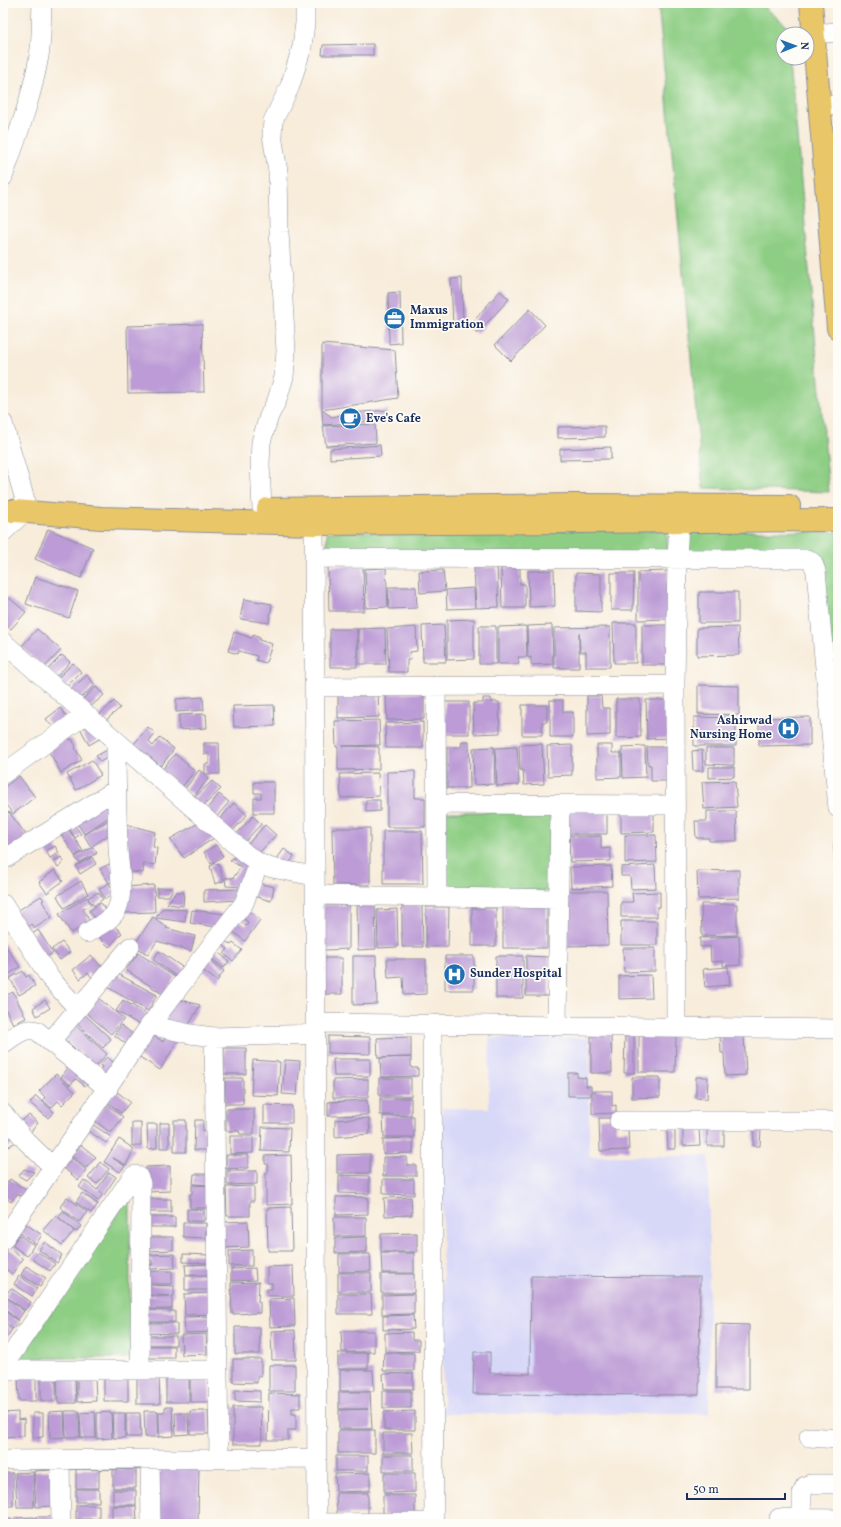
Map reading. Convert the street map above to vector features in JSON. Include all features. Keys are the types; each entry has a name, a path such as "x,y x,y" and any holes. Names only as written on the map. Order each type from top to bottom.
{"main road":[{"path":"811,3 838,328"},
{"path":"823,3 832,33 838,168"},
{"path":"3,501 17,508 101,518 679,513 838,506"},
{"path":"17,508 152,507 262,509 314,516"},
{"path":"679,513 838,520"}],"street":[{"path":"3,177 28,106 40,54 42,3"},
{"path":"262,509 260,464 261,442 269,416 277,400 284,378 286,351 279,232 278,171 272,135 273,121 290,86 302,48 306,3"},
{"path":"3,423 17,508 3,532"},
{"path":"676,1027 675,685 679,513"},
{"path":"314,516 317,1524 434,1523 432,1024"},
{"path":"314,558 808,559 813,563 816,572 838,808"},
{"path":"3,642 246,854 259,863 289,872 314,886 437,897 559,899"},
{"path":"314,686 675,685"},
{"path":"436,686 437,897"},
{"path":"3,774 86,715"},
{"path":"87,933 113,916 119,903 121,880 116,741"},
{"path":"3,860 117,789"},
{"path":"437,804 675,805"},
{"path":"557,1026 560,805"},
{"path":"3,1240 108,1089 150,1025 244,903 259,863"},
{"path":"3,904 50,978 78,1008"},
{"path":"50,1042 130,947"},
{"path":"150,1025 190,1034 214,1037 316,1029 432,1024 838,1029"},
{"path":"3,1044 20,1033 32,1029 37,1031 108,1089"},
{"path":"214,1037 219,1458"},
{"path":"3,1113 26,1141 53,1167"},
{"path":"619,1121 838,1121"},
{"path":"3,1367 132,1177 135,1175 138,1176 141,1183 140,1370"},
{"path":"3,1370 218,1370"},
{"path":"809,1437 838,1439"},
{"path":"3,1460 316,1458"},
{"path":"150,1459 151,1524"},
{"path":"60,1460 61,1524"},
{"path":"802,1518 802,1494 804,1486 810,1484 838,1484"},
{"path":"779,1518 838,1519"}],"shaded area":[{"path":"489,1038 589,1038 589,1156 709,1156 709,1414 443,1414 442,1108 489,1108"}],"green space":[{"path":"658,3 760,3 787,26 775,26 775,66 791,66 829,492 703,488"},
{"path":"667,530 668,554 327,551 327,532"},
{"path":"680,530 838,532 838,860 809,554 681,553"},
{"path":"445,812 550,812 550,891 445,890"},
{"path":"130,1195 130,1358 21,1358"}],"building":[{"path":"373,44 373,55 322,55 323,45"},
{"path":"462,278 463,326 453,326 451,279"},
{"path":"500,291 509,299 477,334 469,326"},
{"name":"Maxus Immigration","path":"400,292 401,343 389,344 388,293"},
{"path":"530,309 545,325 511,361 495,345"},
{"path":"202,324 204,392 128,393 127,326"},
{"path":"322,344 395,350 398,398 322,410"},
{"name":"Eve's Cafe","path":"322,410 332,417 349,413 389,410 374,421 323,425"},
{"path":"375,424 376,443 326,446 323,426"},
{"path":"605,426 605,437 558,438 558,427"},
{"path":"380,445 381,456 330,459 330,449"},
{"path":"611,447 611,459 560,460 560,449"},
{"path":"48,529 93,548 81,578 35,559"},
{"path":"328,566 363,566 364,611 329,611"},
{"path":"497,567 499,607 476,608 474,568"},
{"path":"520,567 520,584 525,584 525,608 502,608 501,568"},
{"path":"386,568 388,607 366,608 365,569"},
{"path":"443,570 445,591 420,593 419,571"},
{"path":"554,570 555,606 529,607 528,571"},
{"path":"668,571 668,619 638,620 638,572"},
{"path":"576,573 601,574 601,612 576,611"},
{"path":"611,573 634,573 633,610 611,610"},
{"path":"35,577 78,591 69,618 26,604"},
{"path":"388,587 416,587 417,608 389,609"},
{"path":"474,588 475,608 447,609 446,590"},
{"path":"699,592 738,592 738,623 699,623"},
{"path":"8,597 26,612 11,629 3,622 3,603"},
{"path":"244,599 272,604 269,623 240,619"},
{"path":"474,619 474,659 447,660 447,620"},
{"path":"613,623 636,623 636,663 614,663"},
{"path":"444,625 446,662 423,662 422,626"},
{"path":"552,625 553,664 531,665 531,657 528,658 527,626"},
{"path":"642,625 669,625 669,665 642,665"},
{"path":"479,626 496,626 496,664 479,664"},
{"path":"526,626 527,657 518,657 519,664 498,664 498,627"},
{"path":"416,627 417,651 410,652 411,660 407,660 407,672 389,672 387,629"},
{"path":"610,627 610,667 586,667 586,652 580,652 579,633 579,668 554,668 554,628"},
{"path":"738,627 739,655 697,656 697,628"},
{"path":"385,628 386,664 359,664 358,629"},
{"path":"37,629 61,650 44,668 21,647"},
{"path":"330,629 357,629 357,667 330,667"},
{"path":"234,632 252,638 253,635 260,638 259,640 272,644 266,663 256,660 257,656 239,651 238,654 228,651"},
{"path":"62,655 70,662 56,677 48,669"},
{"path":"73,663 81,672 65,688 57,679"},
{"path":"87,675 95,685 79,700 70,690"},
{"path":"698,685 739,686 739,715 698,714"},
{"path":"96,687 104,695 89,708 82,700"},
{"path":"378,691 379,717 338,718 338,692"},
{"path":"424,693 424,719 387,720 386,694"},
{"path":"587,696 601,696 602,708 610,708 610,735 587,736"},
{"path":"203,697 204,710 176,712 176,699"},
{"path":"483,698 491,698 491,702 499,702 500,733 474,734 473,703 483,703"},
{"path":"616,699 640,699 641,737 616,738"},
{"path":"550,700 563,700 563,712 573,712 573,737 550,737"},
{"path":"646,700 671,700 671,738 647,739"},
{"path":"114,701 120,708 105,721 99,715"},
{"path":"445,702 469,702 469,734 445,734"},
{"path":"274,705 275,726 234,727 233,706"},
{"path":"522,705 547,705 547,722 542,722 542,735 522,735"},
{"path":"60,708 69,720 56,731 46,719"},
{"path":"206,714 207,728 179,730 179,715"},
{"path":"694,717 736,718 736,746 694,746"},
{"path":"810,717 810,745 759,746 759,718"},
{"path":"82,720 101,738 89,745 78,724"},
{"path":"379,720 380,745 342,746 379,747 379,769 338,770 338,747 336,747 335,721"},
{"path":"423,722 423,748 386,748 385,723"},
{"path":"148,727 155,733 149,742 153,746 160,737 174,749 161,766 134,744"},
{"path":"69,737 70,740 72,739 82,760 61,773 48,750"},
{"path":"462,741 469,741 470,788 447,788 447,747 461,747"},
{"path":"204,743 219,743 220,774 205,774 205,764 209,764 209,754 204,754"},
{"path":"542,744 544,784 524,785 523,770 520,770 519,745"},
{"path":"572,745 572,775 548,776 547,746"},
{"path":"597,745 612,745 612,753 621,753 621,777 597,778"},
{"path":"645,746 646,777 623,778 622,747"},
{"path":"494,747 495,784 474,785 473,748"},
{"path":"517,747 519,785 497,786 495,748"},
{"path":"647,747 669,747 670,781 651,781 651,765 648,765"},
{"path":"706,748 734,748 734,765 706,764"},
{"path":"109,749 113,755 100,762 96,756"},
{"path":"702,750 703,771 693,771 692,751"},
{"path":"175,754 195,771 181,788 161,771"},
{"path":"92,760 101,775 76,790 67,774"},
{"path":"709,767 734,767 734,777 709,778"},
{"path":"199,770 209,778 194,796 185,789"},
{"path":"415,771 415,798 425,798 425,827 387,827 387,772"},
{"path":"378,773 379,796 341,798 340,774"},
{"path":"19,776 35,797 13,814 3,801 3,788"},
{"path":"212,781 221,789 201,808 192,800"},
{"path":"735,781 737,807 704,809 702,782"},
{"path":"254,782 274,782 274,813 254,813 254,798 261,798 261,793 254,793"},
{"path":"219,794 229,802 214,820 204,812"},
{"path":"366,800 380,800 380,811 366,812"},
{"path":"103,801 112,815 84,834 75,820"},
{"path":"234,803 247,815 231,833 218,821"},
{"path":"566,808 607,808 607,834 566,834"},
{"path":"621,808 654,808 654,832 621,833"},
{"path":"707,811 736,811 737,841 709,841 709,838 696,838 695,821 707,821"},
{"path":"9,812 30,840 11,854 3,843 3,816"},
{"path":"253,816 261,824 243,844 234,837"},
{"path":"110,819 111,833 91,847 84,835"},
{"path":"204,820 220,834 184,858 170,839"},
{"path":"73,823 81,834 75,838 68,827"},
{"path":"125,824 155,832 153,847 157,848 155,865 144,863 143,873 121,871"},
{"path":"265,825 276,835 256,856 246,846"},
{"path":"67,827 83,851 75,856 60,832"},
{"path":"332,828 370,828 370,885 333,885"},
{"path":"383,831 422,831 423,884 383,884"},
{"path":"625,835 656,835 657,862 625,863"},
{"path":"569,836 601,836 601,849 610,848 611,861 570,862"},
{"path":"216,845 223,856 211,864 204,852"},
{"path":"55,846 59,853 50,858 46,851"},
{"path":"93,847 97,853 79,863 75,857"},
{"path":"284,849 294,856 288,866 274,863"},
{"path":"242,854 254,864 242,887 226,886 225,878 233,878 241,867 230,860"},
{"path":"61,857 64,862 58,867 54,862"},
{"path":"92,857 96,864 80,874 76,866"},
{"path":"218,863 224,881 215,884 210,866"},
{"path":"109,864 118,877 109,883 100,869"},
{"path":"655,865 656,888 631,889 630,876 621,876 621,867"},
{"path":"611,866 612,886 571,888 570,867"},
{"path":"55,870 63,881 47,893 39,882"},
{"path":"739,870 739,898 698,899 697,871"},
{"path":"81,881 88,894 64,908 57,896"},
{"path":"109,883 114,894 105,899 99,889"},
{"path":"258,883 274,887 271,901 254,896"},
{"path":"154,885 155,912 125,913 124,887"},
{"path":"157,888 173,888 169,896 157,896"},
{"path":"239,889 239,900 204,902 204,890"},
{"path":"567,891 607,891 608,945 567,946"},
{"path":"98,892 103,899 94,906 88,898"},
{"path":"176,892 184,892 183,906 167,904"},
{"path":"660,892 660,907 657,907 657,917 621,917 621,902 633,902 632,893"},
{"path":"41,896 44,900 42,901 52,917 35,928 32,924 24,929 14,913"},
{"path":"87,897 91,905 83,909 90,922 71,933 59,914"},
{"path":"101,903 107,912 96,920 89,911"},
{"path":"503,904 547,904 547,948 503,948"},
{"path":"701,904 737,904 737,935 702,936"},
{"path":"323,905 349,905 349,949 324,950"},
{"path":"357,905 375,905 376,949 358,950"},
{"path":"402,905 422,905 423,947 402,947"},
{"path":"426,907 449,907 448,947 426,947"},
{"path":"163,908 186,910 185,922 156,918"},
{"path":"472,908 496,908 496,946 472,946"},
{"path":"246,909 260,920 245,941 231,930 238,920 246,926 248,922 240,916"},
{"path":"397,909 398,947 378,948 377,910"},
{"path":"192,910 225,914 223,928 190,923"},
{"path":"153,917 167,927 166,928 195,936 191,951 157,941 148,955 134,945"},
{"path":"108,920 122,933 109,947 96,934"},
{"path":"621,921 657,921 657,945 621,945"},
{"path":"38,930 53,953 43,960 28,937"},
{"path":"739,936 740,965 723,966 723,961 711,962 710,946 700,947 700,938"},
{"path":"222,939 231,945 233,943 242,950 233,961 224,954 228,949 219,942"},
{"path":"3,942 20,967 3,978"},
{"path":"62,942 70,952 60,960 52,949"},
{"path":"623,948 655,948 655,971 624,972"},
{"path":"215,950 229,961 224,968 209,957"},
{"path":"159,951 185,969 179,978 153,960"},
{"path":"138,953 175,977 164,995 126,970"},
{"path":"91,955 105,971 94,980 88,973 80,979 73,970"},
{"path":"353,956 376,956 377,1004 353,1005"},
{"path":"445,956 474,956 474,990 445,990"},
{"path":"496,956 523,956 523,998 496,998"},
{"path":"526,956 549,957 549,996 526,996"},
{"path":"324,958 342,958 342,994 324,994"},
{"path":"209,959 224,971 217,981 201,969"},
{"path":"387,959 426,959 426,994 404,995 403,977 388,978"},
{"path":"728,967 730,985 705,987 703,969"},
{"path":"23,971 26,977 29,975 35,986 19,995 10,978"},
{"path":"116,973 157,995 148,1011 109,988"},
{"path":"651,975 652,998 619,999 619,976"},
{"path":"13,992 26,1018 13,1024 3,1004 3,997"},
{"path":"96,996 124,1019 111,1034 84,1011"},
{"path":"177,999 200,1005 189,1025 160,1019"},
{"path":"45,1000 50,1008 37,1016 33,1008"},
{"path":"123,1000 152,1017 145,1028 116,1011"},
{"path":"82,1012 111,1039 103,1048 74,1021"},
{"path":"75,1025 107,1054 95,1067 63,1038"},
{"path":"121,1025 137,1037 129,1046 114,1035"},
{"path":"152,1034 163,1042 167,1035 179,1039 160,1070 138,1056"},
{"path":"625,1034 634,1034 634,1073 624,1073"},
{"path":"744,1034 746,1075 725,1076 724,1053 721,1053 720,1035"},
{"path":"611,1035 612,1073 591,1073 591,1036"},
{"path":"328,1036 370,1037 370,1054 328,1053"},
{"path":"639,1036 676,1036 675,1072 639,1072"},
{"path":"411,1037 411,1057 378,1058 377,1038"},
{"path":"224,1048 246,1048 246,1074 224,1074"},
{"path":"107,1057 119,1067 107,1082 97,1074 102,1067 100,1065"},
{"path":"411,1057 411,1068 418,1068 418,1076 381,1077 380,1058"},
{"path":"333,1059 370,1059 370,1076 334,1076"},
{"path":"253,1060 280,1062 278,1096 251,1095"},
{"path":"285,1060 300,1061 297,1095 282,1094"},
{"path":"71,1064 90,1080 85,1086 76,1079 70,1085 61,1077"},
{"path":"568,1073 577,1073 577,1077 586,1078 586,1086 591,1086 591,1096 568,1096"},
{"path":"56,1074 75,1092 62,1105 58,1101 51,1108 43,1100 45,1097 39,1091"},
{"path":"632,1077 660,1077 660,1097 632,1098"},
{"path":"696,1077 708,1077 707,1099 696,1098"},
{"path":"225,1078 243,1078 243,1104 225,1104"},
{"path":"379,1078 411,1078 411,1096 379,1096"},
{"path":"368,1079 368,1098 333,1098 333,1080"},
{"path":"116,1091 130,1102 121,1113 107,1102"},
{"path":"592,1091 612,1091 612,1106 616,1105 616,1113 592,1114"},
{"path":"36,1096 54,1112 48,1118 30,1103"},
{"path":"380,1098 411,1098 411,1115 380,1115"},
{"path":"367,1100 368,1115 328,1116 328,1102"},
{"path":"106,1104 123,1117 111,1133 94,1120"},
{"path":"264,1105 292,1106 292,1123 264,1123"},
{"path":"226,1109 254,1109 254,1134 240,1134 239,1131 226,1131"},
{"path":"29,1115 38,1123 28,1135 19,1123"},
{"path":"383,1116 414,1116 414,1137 384,1137"},
{"path":"369,1118 370,1134 335,1137 335,1120"},
{"path":"599,1118 616,1118 616,1130 628,1130 629,1150 600,1151"},
{"path":"174,1120 186,1120 186,1152 174,1152"},
{"path":"195,1120 203,1120 203,1131 207,1130 206,1150 194,1150"},
{"path":"132,1122 141,1122 141,1146 132,1146"},
{"path":"160,1123 169,1123 169,1148 160,1148"},
{"path":"92,1124 111,1137 106,1143 87,1130"},
{"path":"147,1124 157,1124 157,1148 148,1149"},
{"path":"3,1125 19,1140 3,1150"},
{"path":"262,1127 290,1128 289,1152 261,1151"},
{"path":"699,1128 700,1145 683,1146 683,1129"},
{"path":"707,1128 724,1128 724,1146 707,1146"},
{"path":"667,1129 675,1129 675,1149 668,1149"},
{"path":"754,1130 761,1130 760,1146 753,1146"},
{"path":"230,1136 253,1136 253,1153 230,1154"},
{"path":"413,1138 413,1153 383,1154 383,1139"},
{"path":"119,1139 134,1149 126,1165 113,1158 125,1166 120,1172 104,1162"},
{"path":"81,1145 96,1157 86,1168 72,1156"},
{"path":"370,1154 370,1173 337,1173 337,1155"},
{"path":"226,1155 248,1155 248,1168 226,1169"},
{"path":"291,1155 292,1204 266,1205 266,1173 268,1173 268,1164 265,1164 265,1156"},
{"path":"383,1157 407,1157 407,1165 416,1165 416,1176 383,1176"},
{"path":"72,1158 86,1170 78,1180 64,1168"},
{"path":"100,1162 109,1169 97,1184 88,1178"},
{"path":"170,1166 170,1191 147,1192 146,1167"},
{"path":"24,1169 34,1172 26,1180 19,1176"},
{"path":"227,1171 257,1171 257,1184 227,1185"},
{"path":"109,1172 116,1177 104,1195 103,1194 98,1201 79,1187 84,1180 97,1190"},
{"path":"194,1174 213,1174 212,1185 193,1184"},
{"path":"339,1175 369,1176 369,1194 339,1193"},
{"path":"10,1179 26,1190 22,1197 17,1194 11,1202 3,1196 3,1189"},
{"path":"383,1179 414,1179 414,1195 383,1194"},
{"path":"192,1185 211,1186 210,1208 190,1208 190,1194 192,1194"},
{"path":"254,1186 254,1201 250,1201 250,1216 227,1216 226,1187"},
{"path":"82,1193 98,1204 91,1213 76,1202"},
{"path":"67,1197 87,1212 79,1222 60,1207"},
{"path":"336,1197 368,1197 368,1214 336,1215"},
{"path":"411,1197 412,1215 385,1216 384,1198"},
{"path":"146,1199 171,1199 171,1212 146,1212"},
{"path":"291,1207 292,1251 268,1251 267,1208"},
{"path":"187,1209 204,1210 204,1221 187,1221"},
{"path":"63,1211 81,1226 76,1232 58,1217"},
{"path":"56,1215 74,1231 62,1245 43,1230"},
{"path":"150,1217 175,1217 175,1227 151,1227"},
{"path":"334,1217 366,1217 366,1236 334,1236"},
{"path":"248,1221 249,1247 223,1248 223,1222"},
{"path":"183,1223 206,1223 206,1238 183,1237"},
{"path":"26,1224 42,1235 36,1244 20,1233"},
{"path":"417,1233 417,1252 381,1252 381,1234"},
{"path":"19,1235 34,1245 27,1256 12,1245"},
{"path":"147,1237 173,1237 173,1250 147,1251"},
{"path":"367,1237 367,1252 335,1253 335,1238"},
{"path":"45,1242 62,1255 57,1263 39,1250"},
{"path":"4,1245 23,1259 12,1274 3,1267"},
{"path":"252,1250 252,1266 229,1266 229,1251"},
{"path":"38,1252 55,1264 50,1271 32,1259"},
{"path":"381,1253 414,1253 414,1273 382,1273"},
{"path":"174,1254 175,1268 147,1269 146,1265 152,1265 152,1260 146,1260 146,1255"},
{"path":"183,1254 209,1255 209,1263 183,1262"},
{"path":"339,1254 370,1254 371,1271 339,1272"},
{"path":"209,1264 209,1275 186,1275 185,1265"},
{"path":"26,1266 46,1278 40,1287 21,1275"},
{"path":"293,1266 294,1296 268,1296 267,1289 272,1289 272,1283 267,1283 267,1267"},
{"path":"255,1268 256,1280 231,1281 231,1269"},
{"path":"147,1271 172,1271 172,1284 147,1284"},
{"path":"338,1273 371,1273 371,1292 338,1292"},
{"path":"381,1274 414,1274 414,1293 381,1293"},
{"path":"19,1276 37,1288 32,1296 14,1284"},
{"path":"185,1276 208,1276 208,1290 185,1290"},
{"path":"531,1276 700,1277 699,1395 473,1394 474,1352 490,1352 490,1373 530,1374"},
{"path":"259,1282 258,1302 260,1302 260,1313 232,1314 231,1283"},
{"path":"148,1285 174,1286 172,1309 148,1309 148,1296 170,1296 148,1295"},
{"path":"11,1288 31,1302 25,1310 5,1296"},
{"path":"211,1293 212,1314 185,1315 184,1294"},
{"path":"338,1294 371,1294 372,1314 338,1314"},
{"path":"414,1294 414,1314 382,1315 382,1295"},
{"path":"7,1298 24,1311 18,1320 3,1308 3,1304"},
{"path":"294,1298 295,1326 270,1327 269,1299"},
{"path":"4,1310 19,1322 13,1329 3,1320"},
{"path":"147,1310 175,1311 175,1322 147,1322"},
{"path":"413,1315 414,1329 383,1330 383,1316"},
{"path":"209,1316 210,1332 185,1333 184,1317"},
{"path":"3,1323 12,1330 6,1338 3,1335"},
{"path":"147,1323 177,1323 177,1334 147,1333"},
{"path":"716,1324 749,1325 749,1389 716,1389"},
{"path":"235,1327 260,1327 260,1354 235,1354"},
{"path":"295,1330 296,1360 272,1360 271,1331"},
{"path":"341,1331 374,1331 374,1352 342,1352"},
{"path":"412,1332 412,1340 419,1340 419,1351 385,1352 385,1333"},
{"path":"206,1334 207,1354 182,1355 181,1335"},
{"path":"149,1336 176,1336 176,1345 148,1345"},
{"path":"148,1346 174,1346 174,1358 148,1358"},
{"path":"338,1353 368,1353 368,1369 338,1369"},
{"path":"384,1353 414,1353 414,1371 383,1371"},
{"path":"233,1359 261,1359 261,1376 257,1376 257,1383 233,1382"},
{"path":"269,1365 295,1365 295,1391 269,1391"},
{"path":"340,1370 373,1370 374,1391 340,1391"},
{"path":"413,1373 413,1389 384,1389 383,1374"},
{"path":"3,1375 5,1375 5,1403 3,1403"},
{"path":"41,1375 56,1375 56,1401 41,1401"},
{"path":"137,1375 159,1375 160,1404 137,1404"},
{"path":"166,1375 189,1375 189,1402 166,1402"},
{"path":"18,1376 36,1376 36,1401 19,1401"},
{"path":"77,1376 95,1376 96,1401 77,1402"},
{"path":"128,1376 128,1401 104,1401 104,1377"},
{"path":"190,1376 209,1376 210,1402 190,1402"},
{"path":"57,1377 75,1377 76,1403 58,1403"},
{"path":"235,1390 260,1391 260,1402 235,1401"},
{"path":"383,1391 411,1391 411,1408 383,1408"},
{"path":"339,1392 370,1392 372,1429 339,1429 339,1410 368,1409 339,1409"},
{"path":"269,1393 300,1394 300,1408 292,1408 292,1414 296,1414 296,1430 288,1430 288,1440 268,1440"},
{"path":"165,1407 172,1407 174,1436 159,1437 159,1412 165,1412"},
{"path":"233,1407 261,1407 262,1444 233,1444"},
{"path":"64,1411 65,1437 50,1438 49,1412"},
{"path":"65,1411 79,1411 80,1437 66,1437"},
{"path":"144,1411 158,1411 159,1437 145,1437"},
{"path":"190,1411 208,1411 209,1434 190,1434"},
{"path":"415,1411 415,1430 384,1430 384,1412"},
{"path":"18,1412 18,1420 24,1419 24,1436 3,1437 3,1413"},
{"path":"95,1412 96,1438 81,1438 80,1413"},
{"path":"111,1412 112,1438 97,1439 97,1413"},
{"path":"33,1413 43,1413 43,1437 33,1438"},
{"path":"112,1413 125,1413 125,1438 113,1438"},
{"path":"126,1413 140,1413 141,1437 126,1437"},
{"path":"175,1413 188,1413 189,1434 176,1435"},
{"path":"338,1430 375,1430 375,1453 338,1453"},
{"path":"383,1433 412,1433 413,1453 383,1453"},
{"path":"383,1455 413,1455 413,1471 383,1471"},
{"path":"336,1456 368,1456 368,1471 336,1471"},
{"path":"158,1467 199,1467 198,1521 158,1520"},
{"path":"76,1469 99,1469 99,1488 76,1488"},
{"path":"113,1469 136,1469 136,1488 113,1488"},
{"path":"53,1470 54,1506 36,1507 34,1471"},
{"path":"33,1472 34,1507 17,1507 15,1473"},
{"path":"3,1473 13,1473 13,1506 3,1506"},
{"path":"370,1473 370,1491 336,1492 335,1474"},
{"path":"384,1473 415,1473 415,1492 384,1493"},
{"path":"76,1489 99,1489 99,1502 76,1502"},
{"path":"113,1490 136,1490 136,1505 113,1505"},
{"path":"336,1493 368,1493 368,1514 337,1514"},
{"path":"383,1495 415,1495 415,1514 383,1515"},
{"path":"76,1505 99,1505 99,1519 76,1519"},
{"path":"112,1506 136,1506 137,1520 112,1520"},
{"path":"34,1517 34,1524 14,1524 14,1518"},
{"path":"36,1517 54,1517 54,1524 36,1524"},
{"path":"3,1519 11,1519 11,1524 3,1524"}],"place":[{"name":"Maxus Immigration","path":"395,318"},
{"name":"Eve's Cafe","path":"350,419"},
{"name":"Ashirwad Nursing Home","path":"788,728"},
{"name":"Sunder Hospital","path":"454,974"}]}
